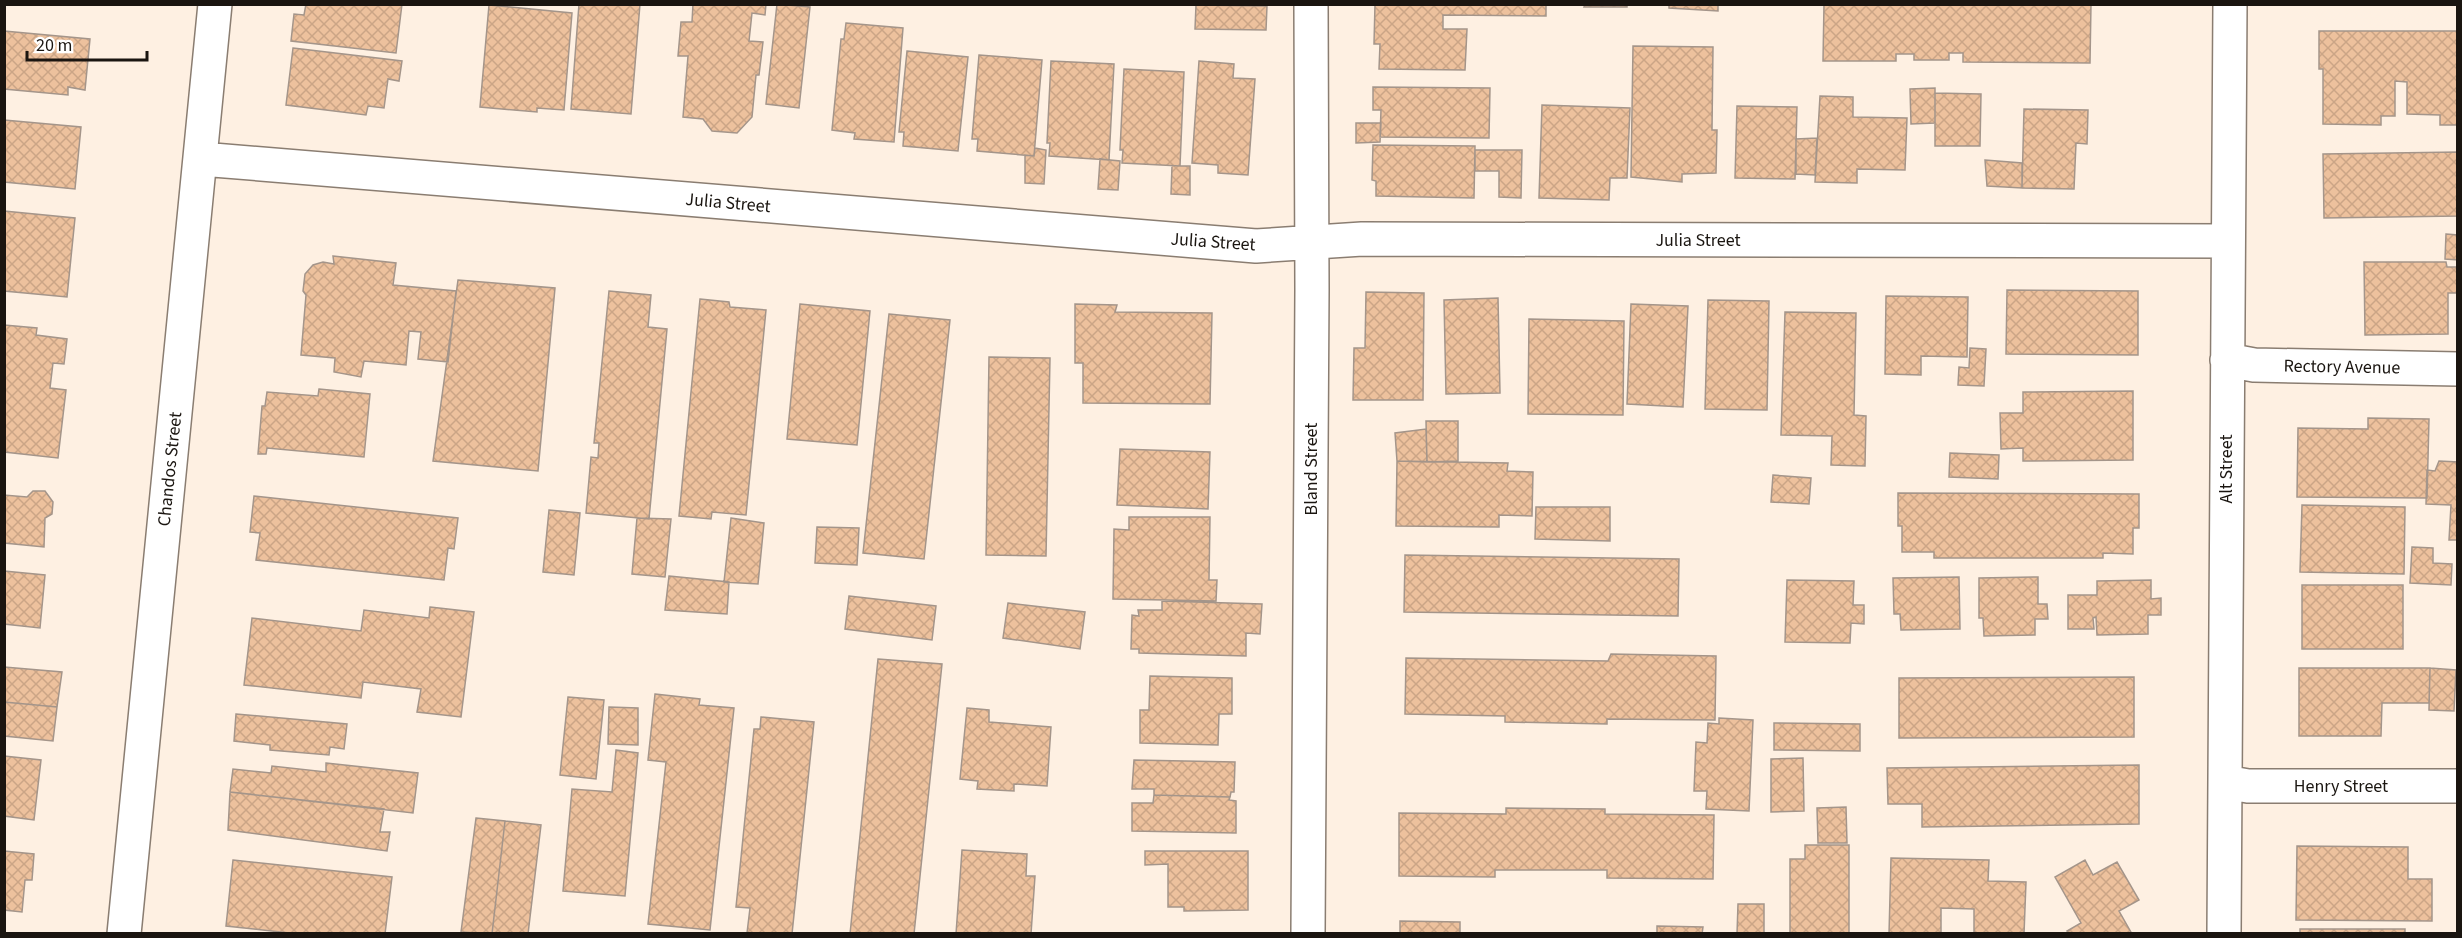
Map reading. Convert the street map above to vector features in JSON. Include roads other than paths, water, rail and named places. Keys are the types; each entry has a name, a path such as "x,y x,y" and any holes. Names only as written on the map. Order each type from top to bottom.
{"street":[{"name":"Chandos Street","path":"124,933 215,4"},
{"name":"Bland Street","path":"1308,933 1311,4"},
{"name":"Alt Street","path":"2224,933 2230,4"},
{"name":"Julia Street","path":"201,159 1256,246 1362,239 2227,241"},
{"name":"Rectory Avenue","path":"2227,360 2254,365 2457,369"},
{"name":"Henry Street","path":"2225,782 2248,786 2457,786"}]}
